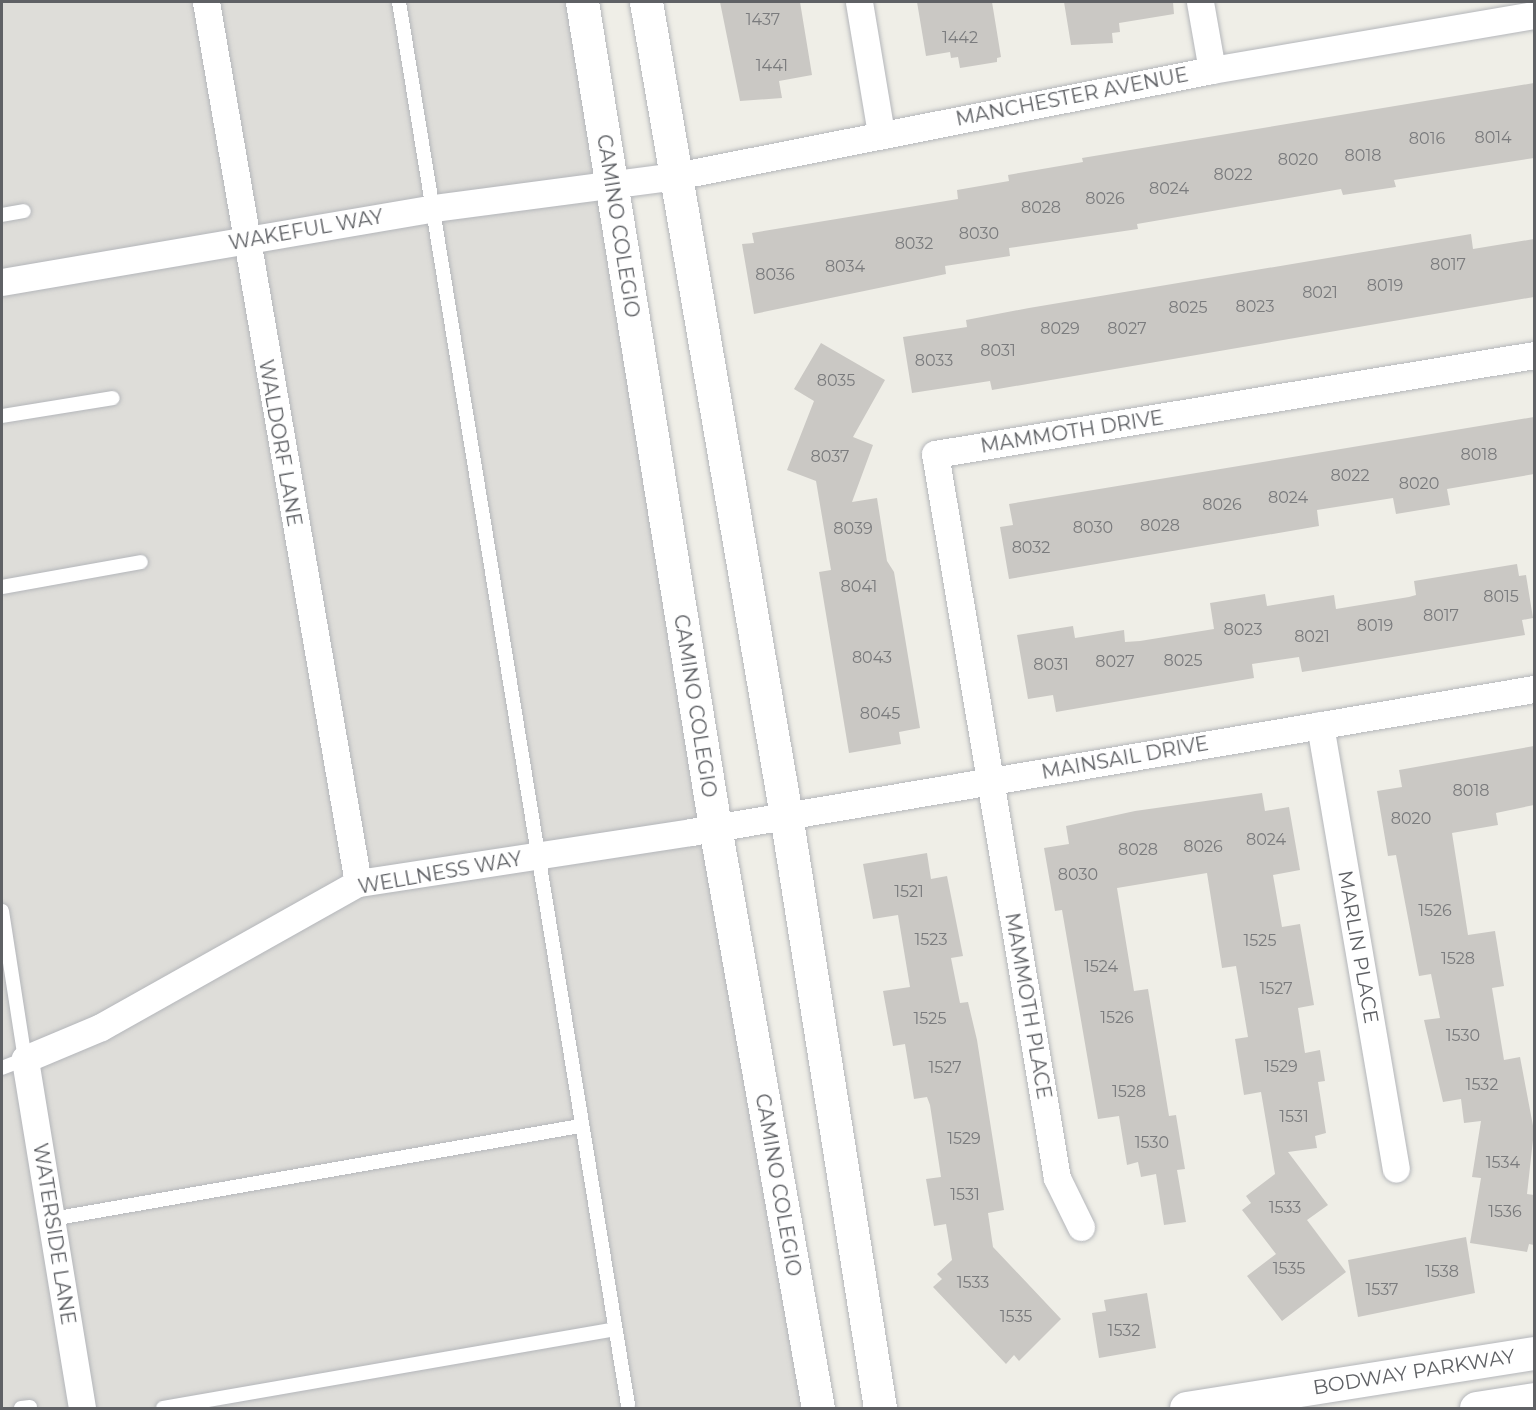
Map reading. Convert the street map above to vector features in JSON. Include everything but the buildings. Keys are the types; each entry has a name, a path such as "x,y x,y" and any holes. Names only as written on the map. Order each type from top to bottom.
{"street":[{"name":"WALDORF LANE","path":"206,2 245,240 358,883"},
{"name":"CAMINO COLEGIO","path":"582,2 715,827 818,1408"},
{"path":"646,2 786,815 880,1408"},
{"path":"859,2 881,134"},
{"path":"1200,2 1212,70"},
{"name":"MANCHESTER AVENUE","path":"611,184 676,176 1212,70 1534,15"},
{"name":"WAKEFUL WAY","path":"2,282 433,208 611,184"},
{"name":"MAMMOTH DRIVE","path":"990,781 936,454 1534,356"},
{"name":"MAINSAIL DRIVE","path":"715,827 1534,689"},
{"name":"MARLIN PLACE","path":"1320,725 1396,1168"},
{"name":"MAMMOTH PLACE","path":"990,781 1057,1178 1081,1227"},
{"name":"WELLNESS WAY","path":"14,1064 101,1027 358,883 715,827"},
{"name":"WATERSIDE LANE","path":"14,1064 52,1219 82,1408"},
{"name":"BODWAY PARKWAY","path":"1186,1408 1534,1353"},
{"path":"1476,1408 1534,1399"}],"lane":[{"path":"399,2 580,1126 628,1405"},
{"path":"2,215 24,211"},
{"path":"2,416 113,398"},
{"path":"2,586 141,562"},
{"path":"2,911 14,1064"},
{"path":"52,1219 580,1126"},
{"path":"164,1408 614,1329"}],"shaded area":[{"path":"2,2 582,2 818,1408 2,1408"}]}
